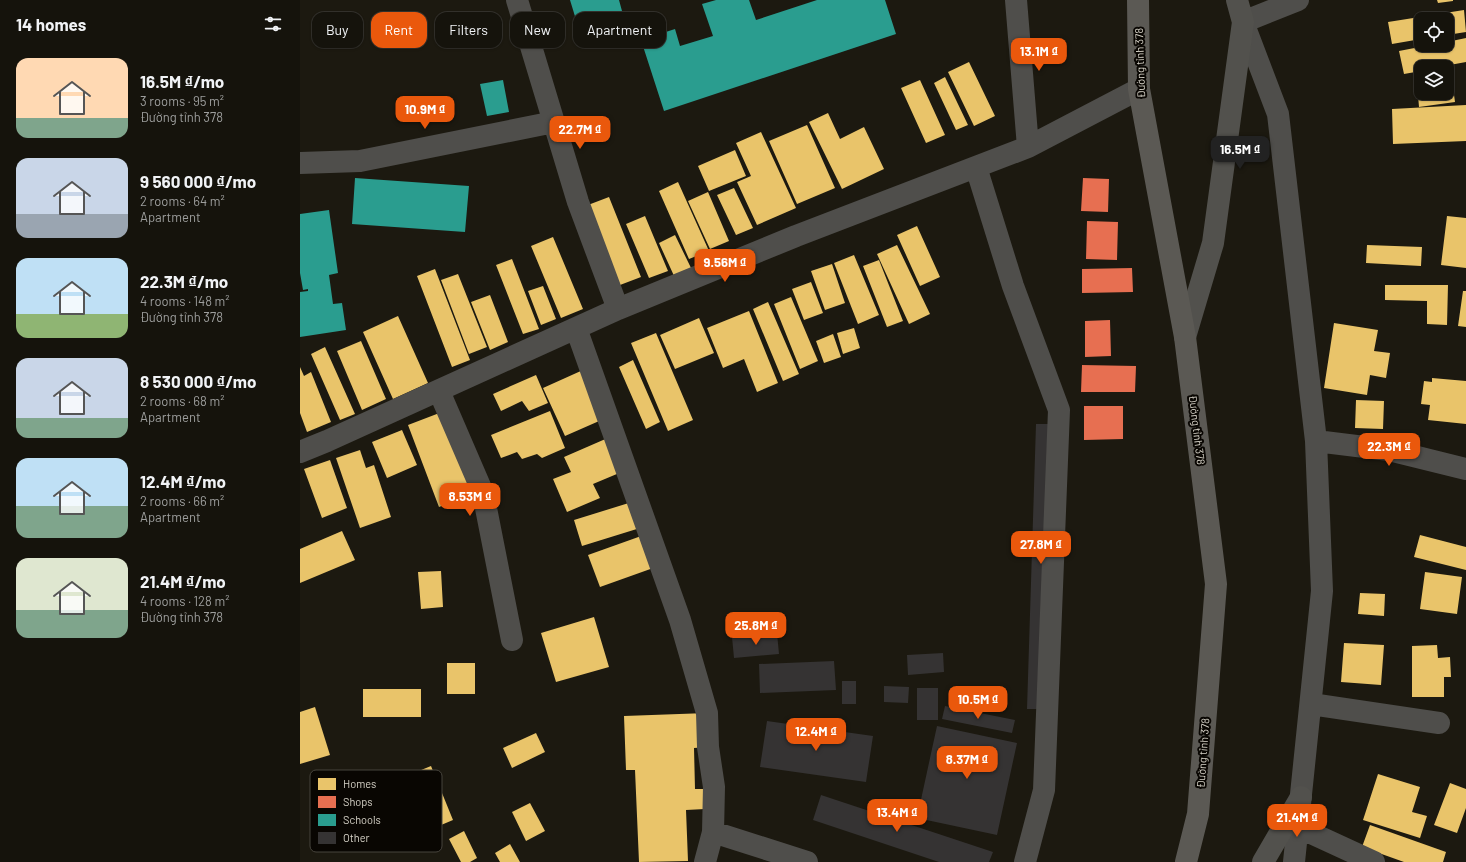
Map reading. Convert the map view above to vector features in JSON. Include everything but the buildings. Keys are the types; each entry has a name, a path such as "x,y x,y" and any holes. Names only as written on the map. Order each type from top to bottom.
{"main road":[{"name":"Đường tỉnh 378","path":"1138,0 1139,89 1185,337 1216,584 1198,814 1186,862"},
{"path":"1185,337 1212,243 1243,22 1237,0"},
{"path":"1263,862 1301,797"}],"street":[{"path":"518,0 578,202 618,308"},
{"path":"1016,0 1028,147"},
{"path":"1244,0 1243,22 1278,114 1316,441 1322,591 1294,862"},
{"path":"1243,22 1298,0"},
{"path":"300,452 439,391 618,308 796,236 1028,147 1139,89"},
{"path":"300,163 360,161 554,122"},
{"path":"976,167 1013,286 1059,410 1044,790 1025,862"},
{"path":"576,328 680,620 707,713 708,747 714,787 713,832 705,862"},
{"path":"439,391 483,493 512,640"},
{"path":"1316,441 1389,450 1466,469"},
{"path":"1311,704 1439,723"},
{"path":"1298,827 1374,862"},
{"path":"713,832 807,862"}]}
